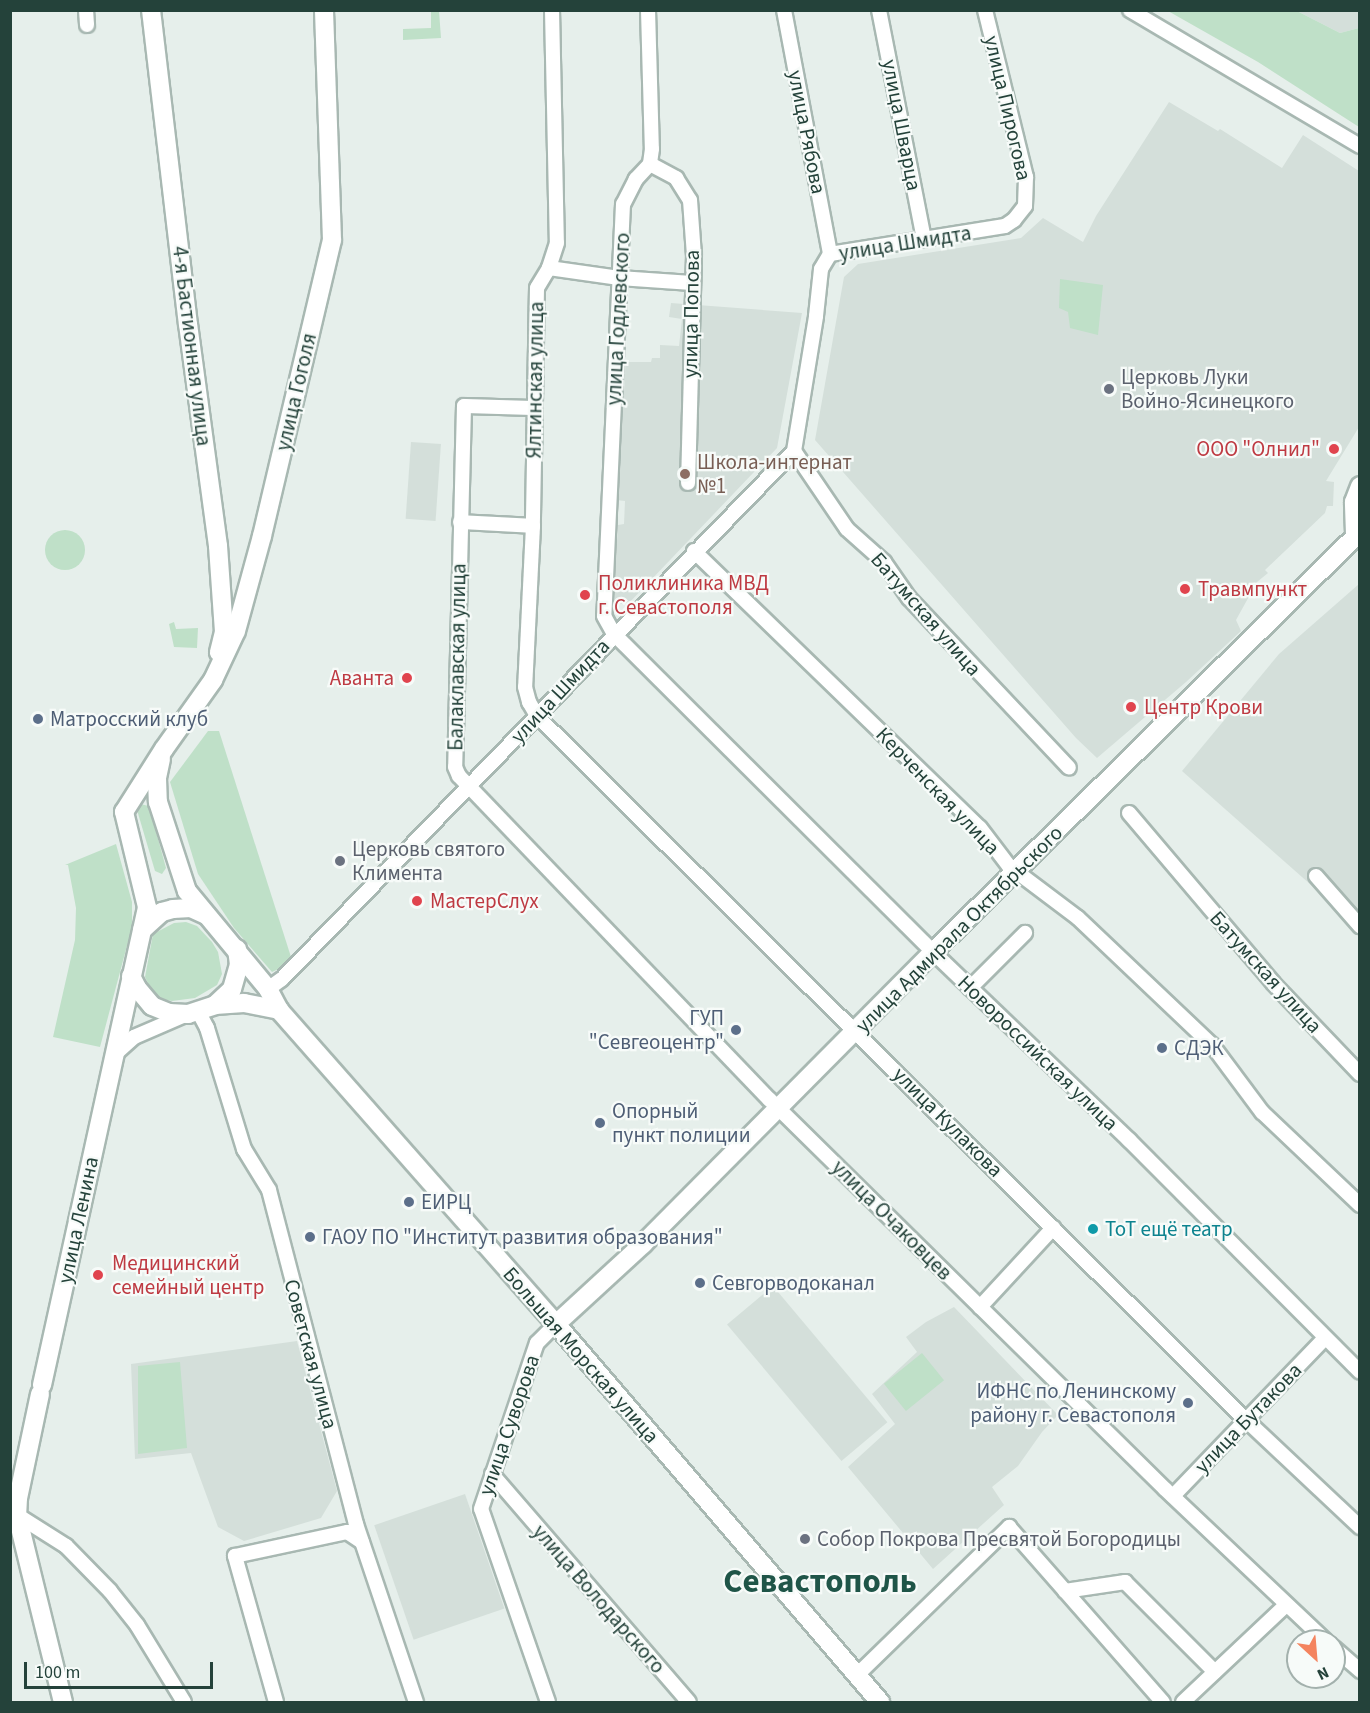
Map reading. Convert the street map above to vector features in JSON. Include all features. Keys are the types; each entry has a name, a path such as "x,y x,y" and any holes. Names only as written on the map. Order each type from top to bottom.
{"main road":[{"name":"4-я Бастионная улица","path":"152,10 188,324 218,546 224,632 213,680"},
{"name":"улица Гоголя","path":"142,930 147,907 124,812 164,748 213,680 236,631 262,536 332,240 324,10"},
{"path":"1357,533 1354,502 1359,486"},
{"name":"улица Адмирала Октябрьского","path":"556,1324 643,1244 933,952 1310,583 1357,533"},
{"path":"164,748 157,778 158,802 187,891 237,949 239,965 236,981 227,995 200,1010"},
{"path":"208,916 191,908 173,909 162,912 142,930 131,976 137,988 152,1006 169,1013 244,1003 279,1010"},
{"name":"Большая Морская улица","path":"237,949 268,989 279,1010 556,1324 880,1702"},
{"name":"улица Ленина","path":"63,1702 14,1516 131,976"}],"street":[{"path":"86,10 87,25"},
{"name":"Ялтинская улица","path":"537,716 525,687 533,526 537,288 549,268 557,243 552,10"},
{"path":"648,10 650,164"},
{"name":"улица Рябова","path":"784,10 830,254"},
{"name":"улица Шварца","path":"879,10 924,240"},
{"name":"улица Пирогова","path":"985,10 1026,177 1024,206"},
{"path":"1130,10 1359,146"},
{"name":"улица Годлевского","path":"614,634 604,616 623,204 636,179 650,164"},
{"name":"улица Попова","path":"650,164 676,178 690,200 694,256 688,483"},
{"name":"улица Шмидта","path":"268,989 282,979 694,551 794,451 821,268 830,254 1005,226 1014,220 1024,206"},
{"path":"549,268 619,278 692,283"},
{"name":"Балаклавская улица","path":"469,786 455,767 464,406 534,408"},
{"name":"Батумская улица","path":"794,451 847,529 884,562 909,598 1069,768"},
{"path":"460,522 533,526"},
{"name":"Керченская улица","path":"694,551 980,828 1015,871 1078,918 1212,1045 1262,1112 1359,1206"},
{"name":"Новороссийская улица","path":"614,634 933,952 1129,1140 1359,1372"},
{"name":"улица Кулакова","path":"537,716 1247,1421 1359,1527"},
{"name":"улица Очаковцев","path":"469,786 779,1108 1173,1496 1313,1629"},
{"name":"Батумская улица","path":"1129,813 1273,983 1359,1074"},
{"path":"1316,876 1359,926"},
{"path":"970,988 1025,933"},
{"path":"114,1055 134,1037 200,1010"},
{"name":"Советская улица","path":"200,1010 244,1149 269,1190 362,1542 416,1702"},
{"path":"980,1307 1053,1228"},
{"name":"улица Суворова","path":"548,1702 481,1509 537,1343 556,1324"},
{"name":"улица Бутакова","path":"1173,1496 1324,1339"},
{"name":"улица Володарского","path":"492,1474 689,1702"},
{"path":"14,1516 66,1546 110,1591 137,1625 184,1702"},
{"path":"856,1676 1009,1527 1163,1702"},
{"path":"276,1702 235,1556 347,1532 362,1542"},
{"path":"1065,1592 1125,1582 1215,1672"},
{"path":"1183,1702 1286,1605"},
{"path":"1346,1659 1359,1671"}],"shaded area":[{"path":"1297,11 1359,11 1359,28 1340,33"},
{"path":"1169,102 1218,131 1220,129 1282,168 1303,135 1359,171 1359,427 1326,481 1334,482 1333,506 1327,506 1325,513 1265,570 1268,573 1257,582 1236,620 1241,631 1186,682 1097,758 1076,738 815,440 844,277 858,264 1021,238 1043,218 1083,242 1096,216"},
{"name":"Школа-интернат №1","path":"671,303 802,313 777,448 629,603 613,604 618,525 624,524 625,501 616,500 624,362 651,362 652,358 660,358 660,345 679,346 682,319 669,317"},
{"path":"411,442 441,444 436,521 406,519"},
{"path":"1359,584 1360,914 1353,922 1182,771 1279,654"},
{"path":"773,1286 887,1422 841,1461 727,1325"},
{"path":"954,1307 1058,1415 1042,1432 1018,1466 992,1487 1004,1505 933,1569 848,1467 895,1424 872,1394 917,1352 906,1337 926,1322"},
{"path":"297,1341 337,1491 321,1518 244,1541 218,1527 191,1453 135,1459 131,1364"},
{"path":"465,1494 504,1608 414,1640 374,1525"}],"green space":[{"path":"431,11 439,11 441,38 403,40 403,29 431,28"},
{"path":"1168,11 1297,11 1340,33 1359,28 1359,127 1258,62"},
{"path":"1060,279 1103,285 1098,335 1070,328 1068,312 1059,308"},
{"path":"65,530 79,536 85,550 79,564 65,570 51,564 45,550 51,536"},
{"path":"174,622 176,629 198,628 197,648 174,647 169,624"},
{"path":"208,731 219,731 291,957 287,965 272,972 234,928 198,874 170,782"},
{"path":"140,804 149,806 166,868 162,874 155,871 137,810"},
{"path":"116,844 132,902 132,927 100,1047 53,1037 75,940 76,908 68,865 65,865"},
{"path":"186,922 197,926 212,942 218,952 222,974 217,985 195,998 172,1001 161,999 151,990 145,977 153,934 174,923"},
{"path":"922,1353 944,1380 906,1411 884,1384"},
{"path":"180,1362 187,1448 138,1454 138,1366"}],"place":[{"name":"Церковь Луки Войно-Ясинецкого","path":"1109,389"},
{"name":"ООО \"Олнил\"","path":"1334,449"},
{"name":"Школа-интернат №1","path":"685,474"},
{"name":"Травмпункт","path":"1185,589"},
{"name":"Поликлиника МВД г. Севастополя","path":"585,595"},
{"name":"Аванта","path":"407,678"},
{"name":"Центр Крови","path":"1131,707"},
{"name":"Матросский клуб","path":"38,719"},
{"name":"Церковь святого Климента","path":"340,861"},
{"name":"МастерСлух","path":"417,901"},
{"name":"ГУП \"Севгеоцентр\"","path":"736,1030"},
{"name":"СДЭК","path":"1162,1048"},
{"name":"Опорный пункт полиции","path":"600,1123"},
{"name":"ЕИРЦ","path":"409,1202"},
{"name":"ТоТ ещё театр","path":"1093,1229"},
{"name":"ГАОУ ПО \"Институт развития образования\"","path":"310,1237"},
{"name":"Медицинский семейный центр","path":"98,1275"},
{"name":"Севгорводоканал","path":"700,1283"},
{"name":"ИФНС по Ленинскому району г. Севастополя","path":"1188,1403"},
{"name":"Собор Покрова Пресвятой Богородицы","path":"805,1539"}],"district":[{"name":"Севастополь","path":"820,1582"}]}
